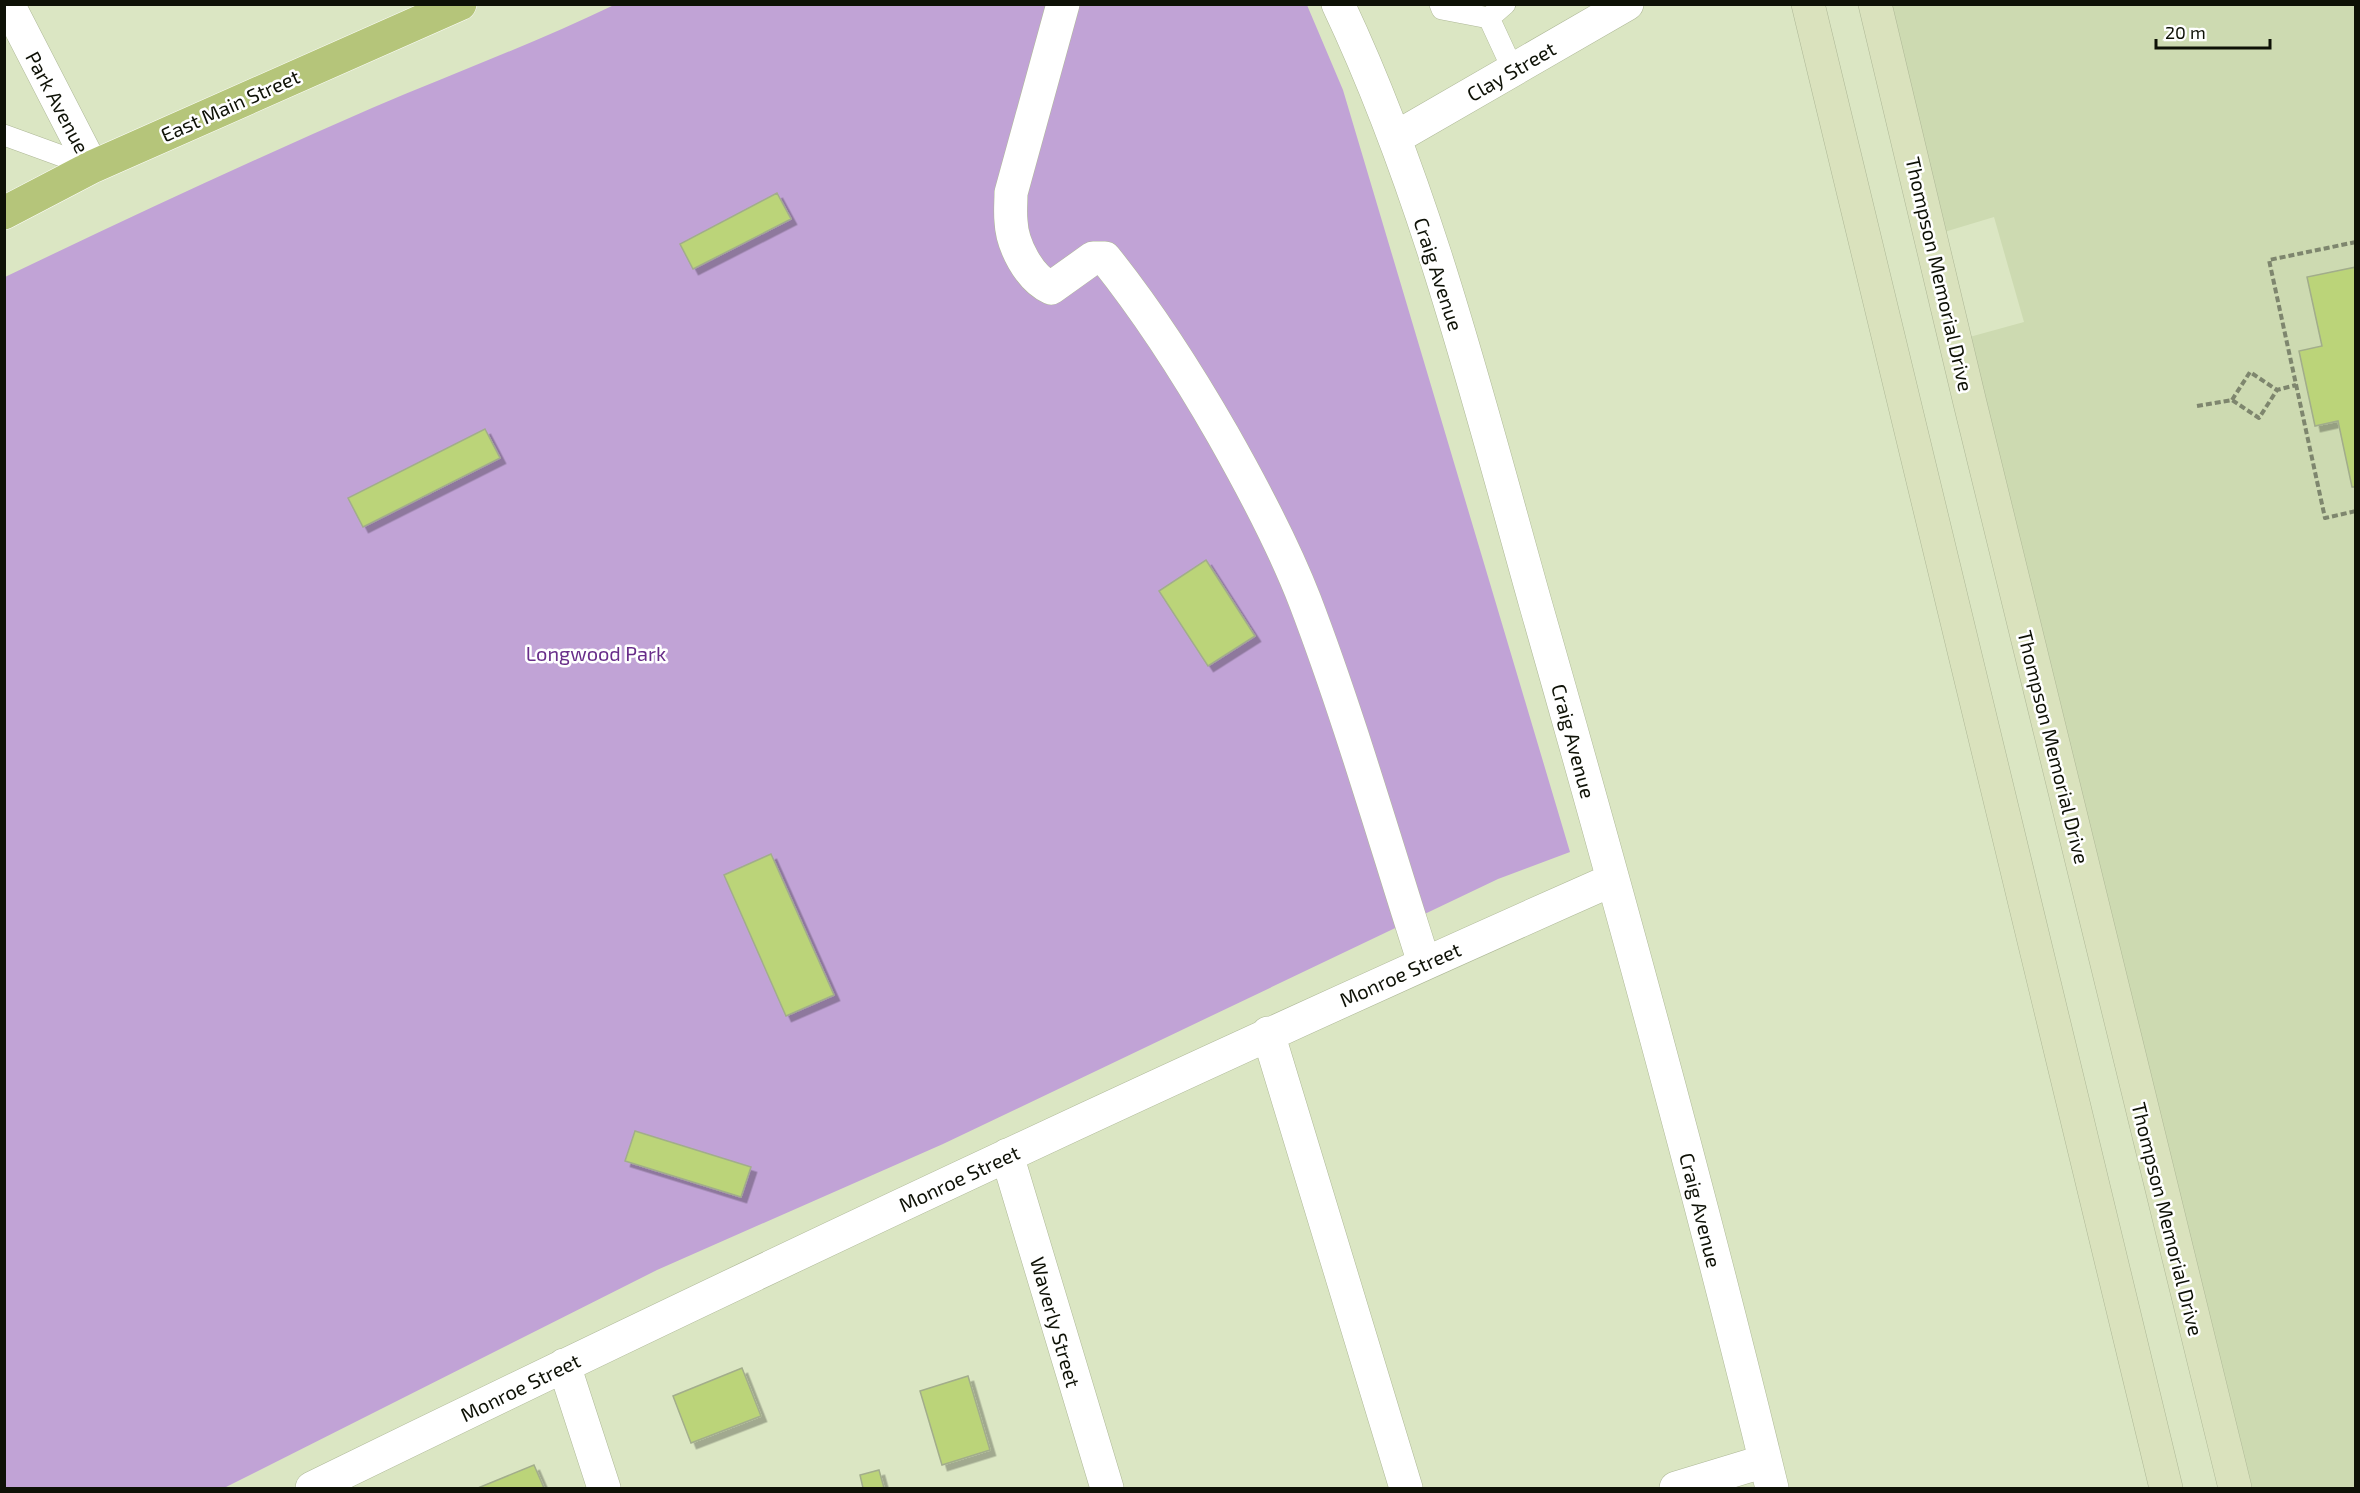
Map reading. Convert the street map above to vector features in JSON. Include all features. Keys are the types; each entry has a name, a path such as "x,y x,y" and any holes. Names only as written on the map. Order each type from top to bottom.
{"main road":[{"name":"East Main Street","path":"4,213 92,167 460,4"},
{"path":"1808,4 2166,1488"},
{"name":"Thompson Memorial Drive","path":"1875,4 1981,450 2235,1488"}],"street":[{"name":"Park Avenue","path":"8,4 92,167"},
{"path":"1063,4 1011,193 1011,223 1020,253 1040,283 1051,288 1093,258 1105,258 1193,384 1256,492 1304,600 1351,735 1424,963"},
{"name":"Craig Avenue","path":"1338,4 1357,44 1395,138 1458,330 1690,1168 1768,1475"},
{"name":"Clay Street","path":"1395,138 1627,4"},
{"name":"Monroe Street","path":"312,1488 564,1365 1007,1155 1268,1033 1612,880"},
{"path":"1268,1033 1406,1488"},
{"name":"Waverly Street","path":"1007,1155 1107,1488"},
{"path":"564,1365 604,1488"},
{"path":"1677,1488 1768,1475"}],"lane":[{"path":"1440,4 1442,9 1497,11 1513,70"},
{"path":"4,135 92,167"}],"path":[{"path":"2355,242 2269,260 2325,518 2355,511"},
{"path":"2232,400 2250,372 2277,390"},
{"path":"2197,406 2232,400 2259,418 2277,390 2296,385"}],"shaded area":[{"path":"1875,5 2355,5 2355,1488 2235,1488 1955,341 2024,322 1994,217 1931,236"}],"green space":[{"name":"Longwood Park","path":"614,5 1307,5 1343,90 1570,852 1498,879 943,1144 657,1270 224,1488 5,1488 5,277 279,149"}],"building":[{"path":"777,193 791,219 693,269 680,244"},
{"path":"2356,267 2356,487 2352,487 2338,421 2315,426 2299,351 2322,346 2307,277"},
{"path":"485,429 500,458 363,527 348,498"},
{"path":"1206,560 1255,636 1208,666 1159,591"},
{"path":"771,854 834,995 786,1016 724,875"},
{"path":"635,1131 751,1167 741,1197 625,1161"},
{"path":"742,1368 761,1416 691,1443 673,1396"},
{"path":"968,1376 990,1450 942,1465 920,1391"},
{"path":"534,1465 544,1488 478,1488"},
{"path":"879,1470 884,1488 863,1488 860,1475"}]}
